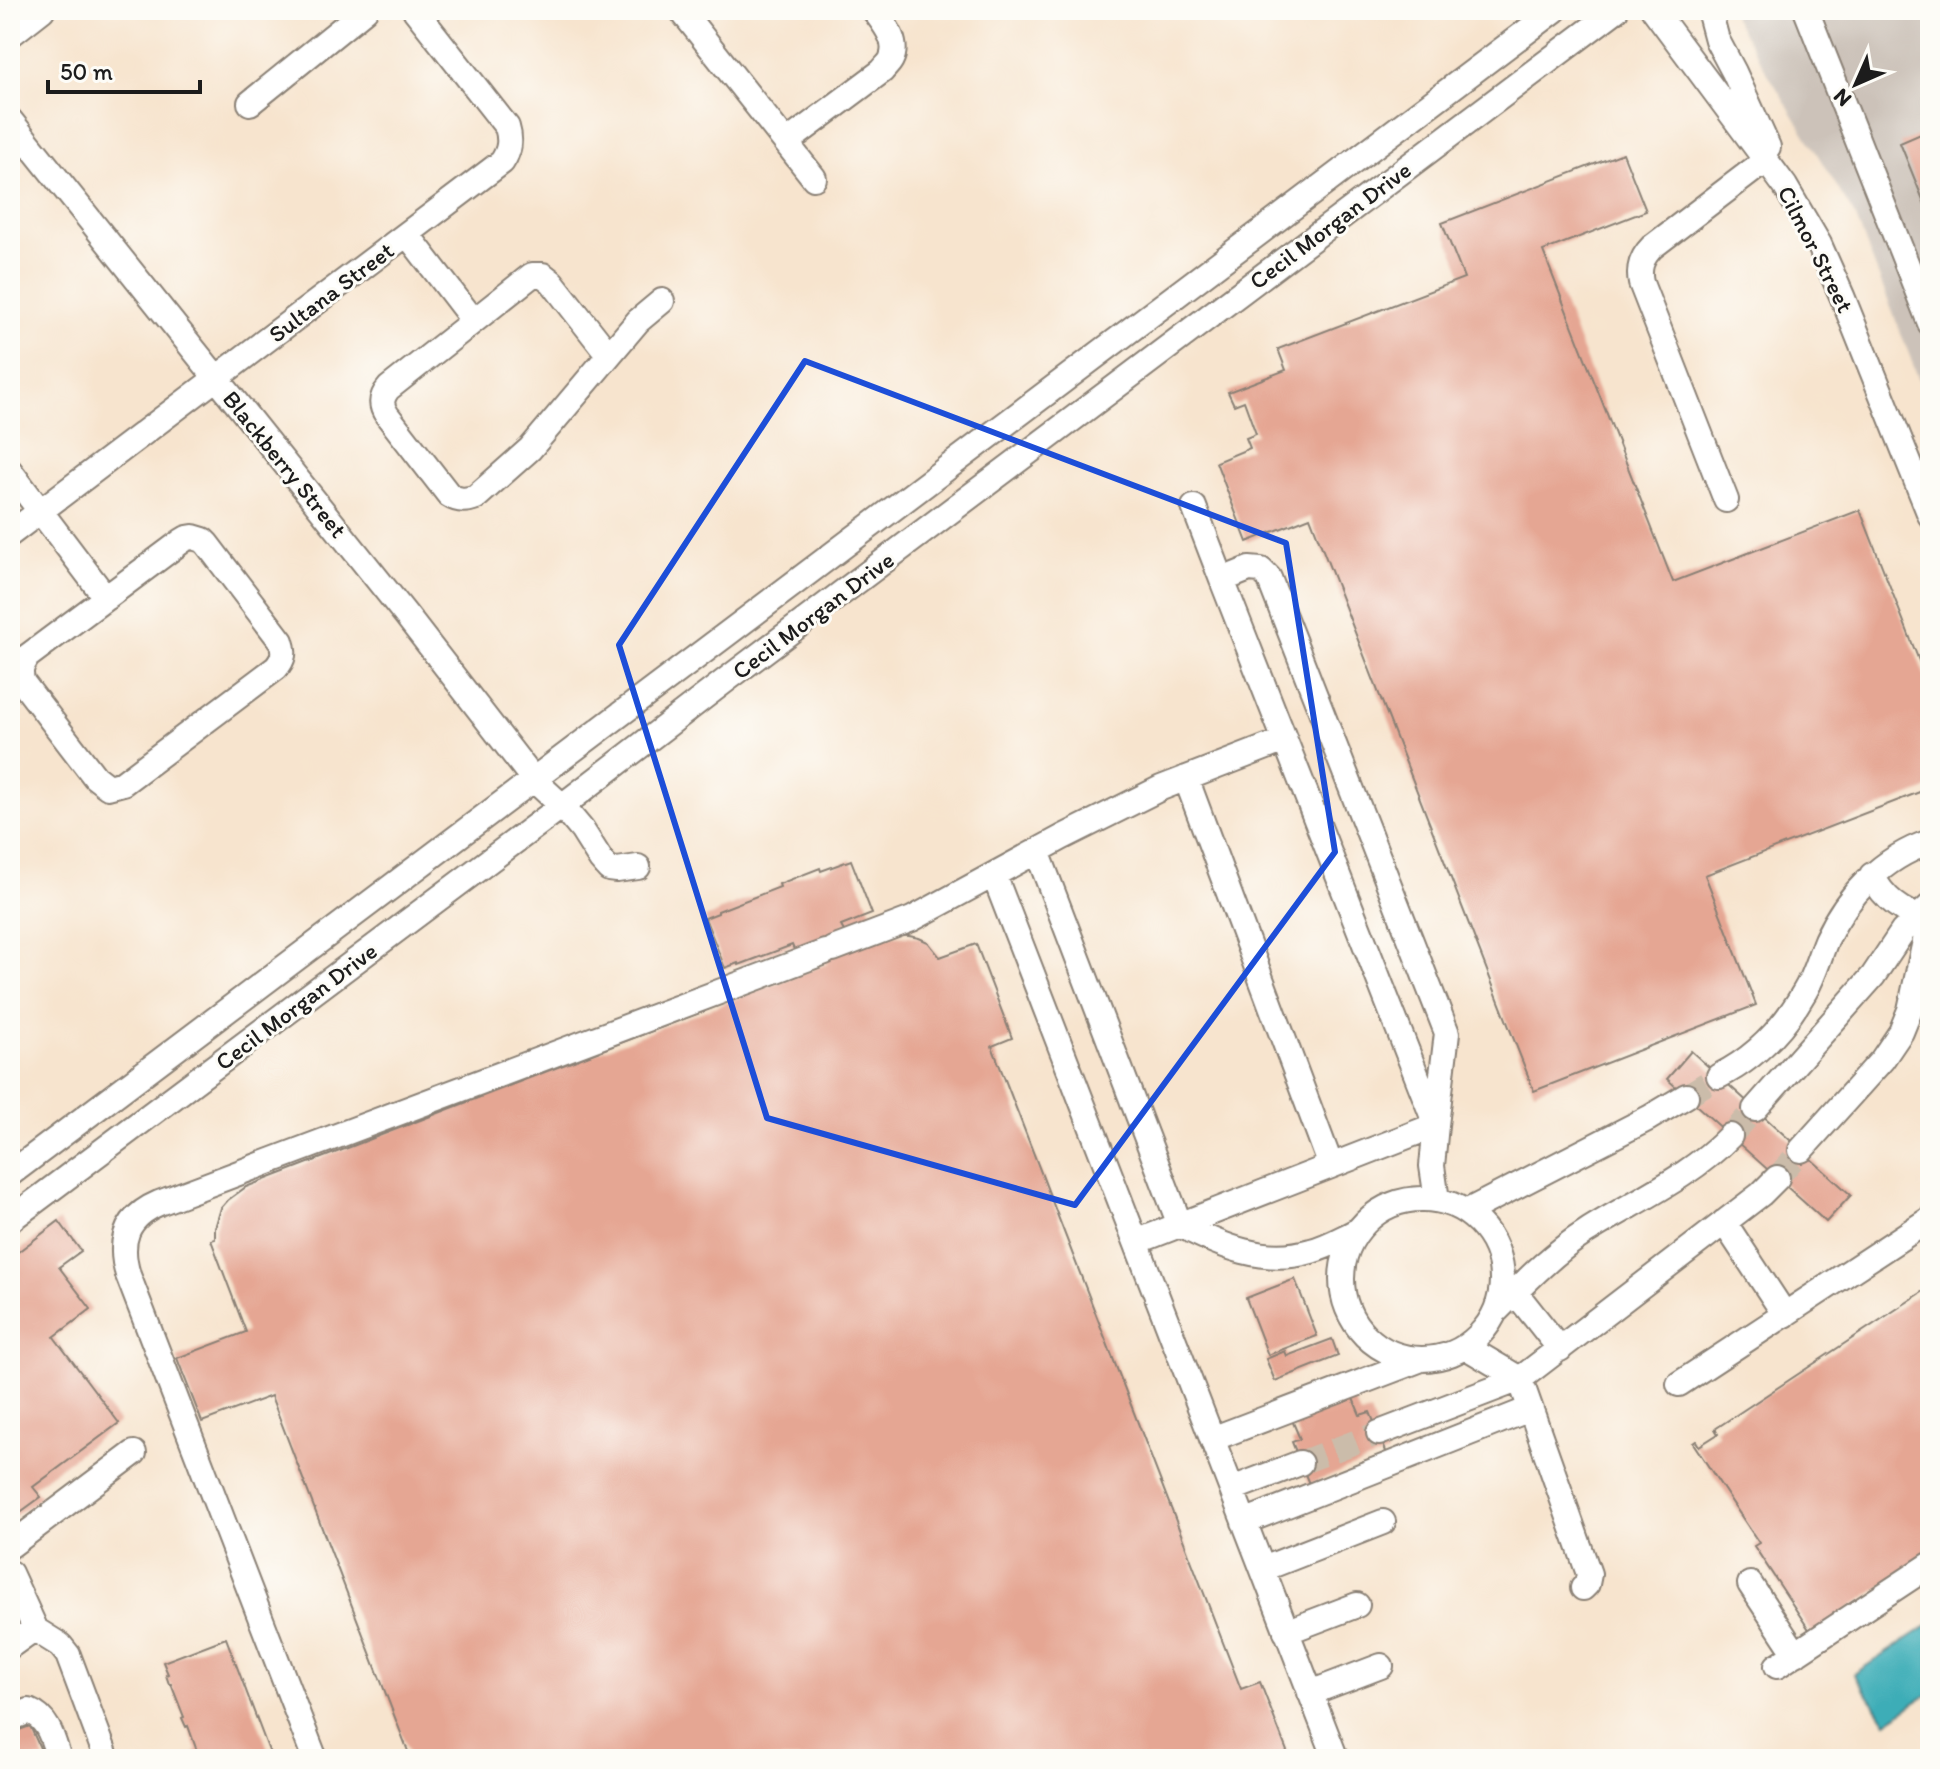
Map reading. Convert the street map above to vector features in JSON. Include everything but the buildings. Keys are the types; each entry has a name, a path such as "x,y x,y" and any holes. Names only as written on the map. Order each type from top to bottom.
{"street":[{"path":"10,35 42,10"},
{"path":"250,103 365,10"},
{"name":"Sultana Street","path":"10,534 502,162 509,147 507,127 415,10"},
{"path":"681,10 814,178"},
{"path":"787,142 882,71 892,59 894,43 874,10"},
{"name":"Cecil Morgan Drive","path":"10,1174 1555,10"},
{"name":"Cecil Morgan Drive","path":"10,1220 1616,10"},
{"name":"Cilmor Street","path":"1654,10 1785,186 1819,244 1930,515"},
{"path":"1709,10 1717,40 1785,186"},
{"path":"1806,10 1930,323"},
{"name":"Blackberry Street","path":"10,120 406,615 533,779 582,830 601,860 609,869 624,871 638,867"},
{"path":"1726,500 1641,283 1640,266 1652,247 1766,160"},
{"path":"407,234 473,320"},
{"path":"609,355 552,282 543,275 532,275 389,388 382,405 449,495 459,500 476,497 530,449 638,321 662,301"},
{"path":"10,471 106,598"},
{"path":"1194,507 1436,1125"},
{"path":"187,538 198,538 207,544 284,649 284,657 276,668 114,787 103,785 95,777 23,683 20,671 28,656 106,598 187,538"},
{"path":"1222,580 1249,569 1261,570 1269,578 1447,1033 1432,1166 1437,1200"},
{"path":"315,1759 128,1275 123,1251 132,1223 159,1203 912,919 1161,788 1285,740"},
{"path":"1186,778 1331,1166"},
{"path":"1719,1076 1749,1059 1776,1033 1807,988 1839,915 1855,893 1872,875 1903,854 1930,842"},
{"path":"1037,851 1180,1225 1246,1252 1297,1255 1315,1251 1357,1231 1377,1213 1401,1201 1437,1200 1466,1212 1483,1226 1495,1245 1501,1266 1502,1288 1497,1310"},
{"path":"994,875 1336,1759"},
{"path":"1872,875 1876,884 1894,903 1927,917"},
{"path":"1755,1109 1873,976 1903,931 1927,917"},
{"path":"1801,1150 1882,1060 1901,1032 1910,1010 1927,917"},
{"path":"1466,1212 1686,1096"},
{"path":"1136,1242 1436,1125"},
{"path":"1357,1231 1347,1250 1342,1271 1343,1293 1349,1314 1362,1332 1378,1346 1397,1356 1419,1360 1451,1355 1479,1337 1497,1310 1550,1259 1585,1232 1659,1191 1730,1136"},
{"path":"1379,1433 1520,1379 1761,1194 1777,1178"},
{"path":"1679,1384 1930,1219"},
{"path":"1724,1222 1785,1315"},
{"path":"1515,1292 1560,1349"},
{"path":"1466,1347 1520,1379 1589,1574 1583,1588"},
{"path":"1212,1439 1419,1360"},
{"path":"1244,1522 1530,1409"},
{"path":"10,1546 134,1453"},
{"path":"1232,1489 1300,1463"},
{"path":"1263,1569 1383,1522"},
{"path":"1750,1584 1786,1660 1930,1565"},
{"path":"10,1573 36,1630 60,1645 68,1655 107,1759"},
{"path":"1286,1632 1357,1605"},
{"path":"10,1646 36,1630"},
{"path":"1310,1693 1381,1666"},
{"path":"10,1719 29,1711 43,1719 59,1759"}],"highlighted area":[{"path":"805,361 1286,543 1335,852 1075,1205 767,1118 619,645"}],"shaded area":[{"path":"1735,10 1930,10 1930,408 1856,218 1733,16"}],"water":[{"path":"1930,1624 1930,1693 1886,1722 1854,1674"}],"tunnel":[{"path":"1686,1096 1719,1076"},
{"path":"1730,1136 1755,1109"},
{"path":"1777,1178 1801,1150"},
{"path":"1300,1463 1379,1433"}]}
